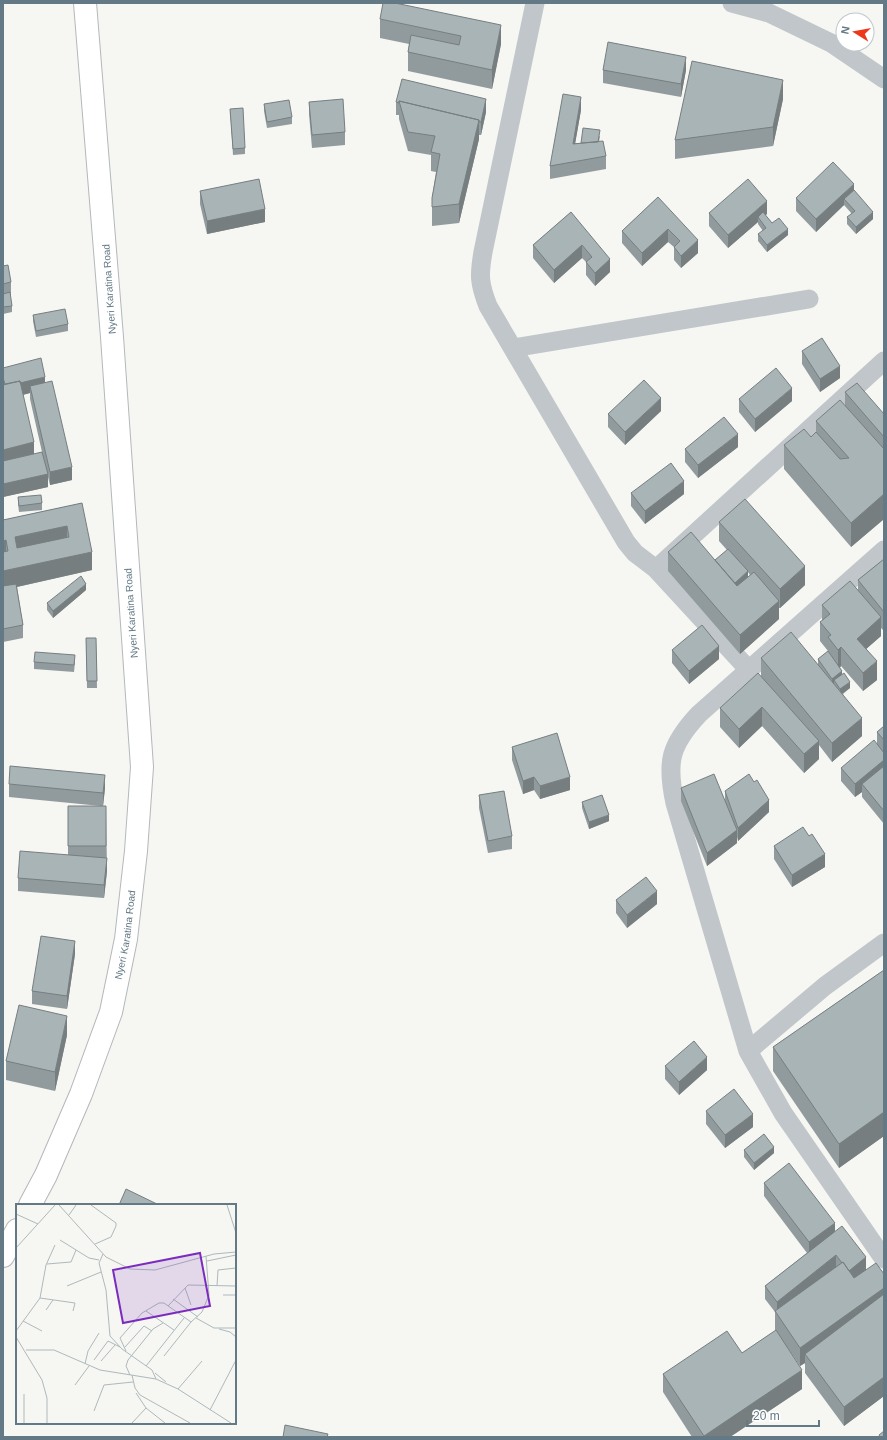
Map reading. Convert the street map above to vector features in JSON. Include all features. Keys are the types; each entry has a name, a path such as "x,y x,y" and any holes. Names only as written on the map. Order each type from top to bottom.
{"highway":[{"name":"Nyeri Karatina Road","path":"31,1204 46,1175 81,1094 111,1012 126,939 136,851 142,767 111,322 85,3"},
{"path":"3,1256 16,1232"}],"street":[{"path":"535,3 480,271 481,287 488,306 626,542 635,553 656,569 749,670"},
{"path":"732,3 769,13 831,43 884,79"},
{"path":"513,348 809,298"},
{"path":"656,569 884,361"},
{"path":"884,550 686,728 676,745 670,762 670,779 675,803 748,1051 783,1113 884,1259"},
{"path":"748,1051 825,986 884,943"}],"building":[{"path":"383,3 395,3 501,25 492,70 408,52 411,35 459,45 461,36 380,19"},
{"path":"608,42 686,57 681,84 603,70"},
{"path":"692,61 783,80 773,127 675,140"},
{"path":"402,79 486,99 481,122 479,122 479,120 399,101 399,103 396,102"},
{"path":"563,94 581,97 573,144 603,141 606,156 550,166"},
{"path":"343,99 345,132 312,135 309,102"},
{"path":"289,100 292,117 267,122 264,104"},
{"path":"399,101 479,120 459,204 432,207 432,198 440,154 431,152 435,136 408,132"},
{"path":"243,108 245,148 233,149 230,109"},
{"path":"583,128 600,130 598,142 581,143"},
{"path":"833,162 854,184 816,219 796,198"},
{"path":"259,179 265,209 207,221 200,191"},
{"path":"748,179 767,201 728,235 709,213"},
{"path":"854,190 873,212 856,227 847,217 855,211 844,199"},
{"path":"658,197 698,240 681,256 674,247 680,241 668,229 642,253 622,231"},
{"path":"571,212 610,259 595,273 586,262 592,257 582,245 554,270 533,245"},
{"path":"763,212 772,223 779,218 788,229 767,245 758,234 766,228 758,217"},
{"path":"8,265 11,282 3,284 3,266"},
{"path":"10,292 12,306 3,307 3,294"},
{"path":"65,309 68,324 36,331 33,315"},
{"path":"822,338 840,366 820,379 802,351"},
{"path":"41,358 45,377 20,383 20,381 5,384 3,378 3,368"},
{"path":"776,368 792,388 755,419 739,399"},
{"path":"644,380 661,398 625,432 608,414"},
{"path":"20,381 34,442 3,450 3,385"},
{"path":"52,381 72,467 50,472 30,386"},
{"path":"857,383 884,414 884,437 845,392"},
{"path":"840,400 884,449 884,494 851,523 784,445 804,429 811,437 816,432 840,459 849,458 816,421"},
{"path":"724,417 738,434 698,465 685,449"},
{"path":"42,452 48,474 3,484 3,461"},
{"path":"671,463 684,481 645,511 631,493"},
{"path":"41,495 42,503 19,506 18,497"},
{"path":"745,499 805,566 780,589 719,522"},
{"path":"82,503 92,552 3,571 3,552 8,551 6,540 3,541 3,520","holes":["67,526 69,537 17,548 15,537"]},
{"path":"691,532 737,586 754,572 779,601 740,635 668,552"},
{"path":"728,549 748,571 735,583 715,560"},
{"path":"884,559 884,612 858,580"},
{"path":"81,576 86,584 53,611 47,603"},
{"path":"850,581 881,617 857,639 877,661 863,673 841,647 838,650 828,637 831,635 820,622 830,614 822,605"},
{"path":"16,584 23,625 3,629 3,586"},
{"path":"702,625 719,646 689,671 672,650"},
{"path":"791,632 862,718 832,743 761,658"},
{"path":"86,638 96,638 97,681 87,681"},
{"path":"828,651 842,671 832,679 818,659"},
{"path":"35,652 75,655 74,665 34,662"},
{"path":"758,673 819,741 804,754 762,707 739,729 720,708"},
{"path":"844,673 850,682 840,689 834,680"},
{"path":"884,726 884,740 877,732"},
{"path":"557,733 570,777 540,786 534,777 523,781 512,747"},
{"path":"874,740 884,753 884,760 855,784 841,768"},
{"path":"10,766 105,775 103,793 9,784"},
{"path":"884,766 884,811 862,784"},
{"path":"714,774 737,830 707,853 681,788"},
{"path":"749,774 754,782 757,780 769,800 738,828 725,791"},
{"path":"504,791 512,836 488,841 479,795"},
{"path":"602,795 609,815 589,822 582,802"},
{"path":"68,806 106,806 106,846 68,846"},
{"path":"803,827 809,836 812,834 825,854 792,875 774,846"},
{"path":"20,851 107,858 104,885 18,878"},
{"path":"646,877 657,891 627,915 616,900"},
{"path":"41,936 75,941 67,996 32,991"},
{"path":"884,970 884,1112 839,1144 773,1047"},
{"path":"19,1005 67,1016 55,1072 6,1061"},
{"path":"694,1041 707,1057 679,1082 665,1066"},
{"path":"734,1089 753,1114 725,1135 706,1111"},
{"path":"764,1134 774,1147 754,1163 744,1150"},
{"path":"789,1163 835,1223 809,1242 764,1183"},
{"path":"126,1189 157,1204 119,1204"},
{"path":"842,1226 866,1257 849,1271 836,1255 777,1302 765,1286"},
{"path":"843,1262 854,1278 876,1263 884,1274 884,1288 800,1348 775,1311"},
{"path":"884,1294 884,1377 844,1407 805,1354"},
{"path":"776,1330 802,1370 704,1436 663,1374 727,1331 742,1353"},
{"path":"285,1425 328,1434 327,1437 283,1437"},
{"path":"884,1431 884,1437 880,1437 879,1435"}]}
